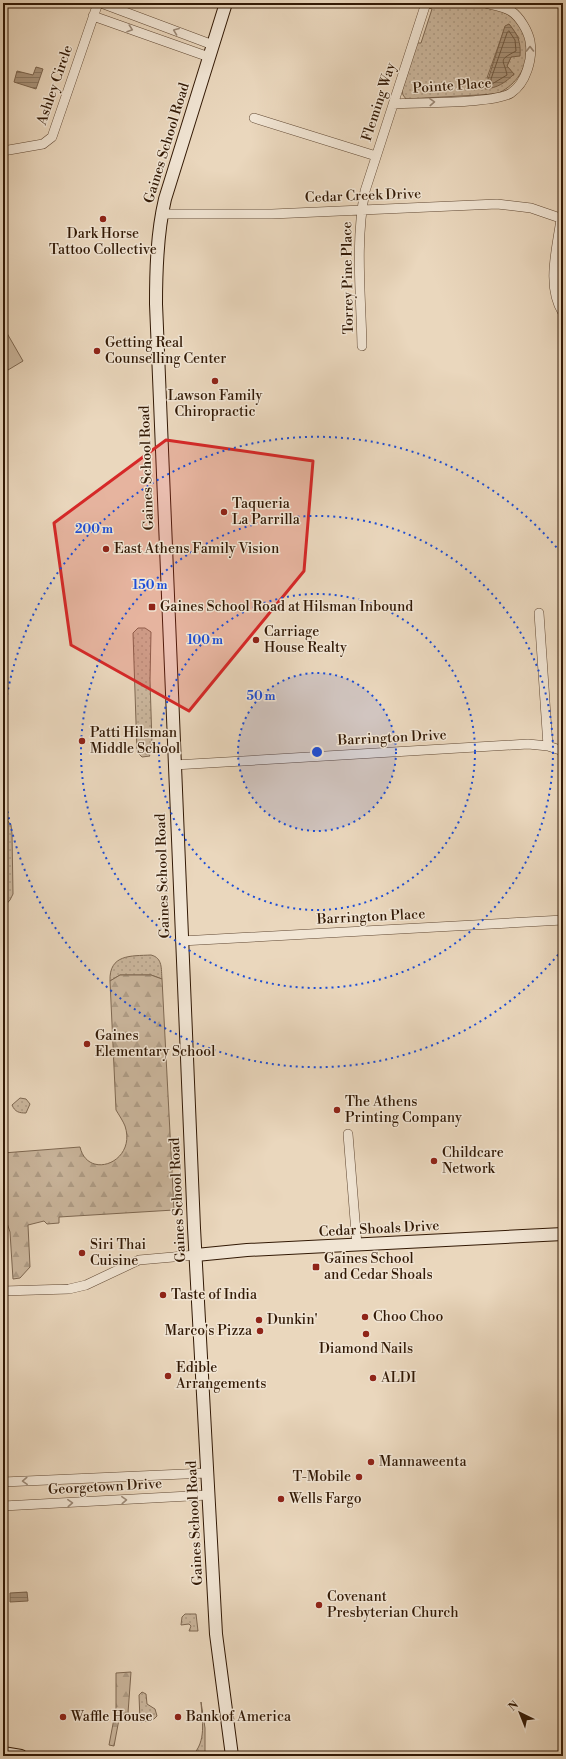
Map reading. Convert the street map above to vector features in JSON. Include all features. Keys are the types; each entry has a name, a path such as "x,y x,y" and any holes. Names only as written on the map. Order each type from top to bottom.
{"main road":[{"name":"Gaines School Road","path":"226,3 161,214 156,269 156,304 181,941 208,1495 216,1634 232,1756"},
{"name":"Cedar Shoals Drive","path":"196,1255 563,1234"},
{"path":"3,1753 21,1756"}],"street":[{"name":"Ashley Circle","path":"3,151 43,144 52,137 93,16 100,3 213,45"},
{"name":"Fleming Way","path":"361,210 365,191 426,3"},
{"name":"Pointe Place","path":"393,104 493,99 511,93 524,79 530,61 530,42 525,27 511,11 485,3"},
{"path":"93,16 209,57"},
{"path":"254,118 376,156"},
{"name":"Cedar Creek Drive","path":"161,214 272,214 497,204 531,208 562,219"},
{"name":"Torrey Pine Place","path":"361,210 360,283 362,346"},
{"path":"562,219 554,278 559,306 563,313"},
{"path":"539,613 548,746"},
{"name":"Barrington Drive","path":"174,765 528,744 548,746 563,751"},
{"name":"Barrington Place","path":"181,941 563,920"},
{"path":"348,1134 357,1245"},
{"path":"3,1291 69,1288 86,1285 139,1260 196,1255"},
{"name":"Georgetown Drive","path":"3,1482 207,1473"},
{"name":"Georgetown Drive","path":"3,1506 208,1495"}],"highlighted area":[{"path":"166,440 313,461 304,571 189,711 71,645 54,523"}],"green space":[{"path":"430,3 476,4 494,8 515,20 523,30 527,42 527,54 524,67 517,78 508,87 496,94 406,99 402,91 417,43 421,43 432,9 429,8","holes":["509,24 519,38 514,56 511,57 507,66 514,75 487,78 505,27"]},
{"path":"4,328 23,361 8,370 3,361"},
{"path":"138,628 145,628 151,632 150,680 152,744 148,753 150,756 142,757 137,752 133,633"},
{"path":"3,815 11,825 13,894 3,908"},
{"path":"151,955 155,956 159,961 162,979 151,975 120,975 110,981 113,966 117,961 123,958"},
{"path":"120,975 151,975 162,979 174,1210 59,1217 59,1223 47,1224 44,1221 28,1225 30,1267 20,1278 13,1279 10,1232 6,1220 3,1220 3,1153 80,1147 85,1157 92,1163 101,1165 110,1163 118,1157 124,1149 127,1139 125,1126 116,1110 110,981"},
{"path":"20,1098 26,1099 30,1104 26,1113 18,1112 12,1105"},
{"path":"185,1614 196,1614 198,1631 189,1631 191,1626 189,1624 181,1625 182,1617"},
{"path":"131,1672 128,1713 125,1715 120,1714 114,1746 109,1745 116,1708 116,1673"},
{"path":"142,1692 146,1694 147,1704 155,1709 157,1716 154,1719 141,1722 139,1695"},
{"path":"201,1702 205,1728 205,1756 192,1756 197,1750 202,1737 203,1723"}],"water":[{"path":"509,24 517,35 520,47 520,56 511,57 507,66 514,74 501,84 493,88 485,89 505,26"},
{"path":"36,67 43,69 36,89 14,82 17,71 33,75"},
{"path":"27,1592 28,1601 10,1602 10,1593"}],"place":[{"name":"Dark Horse Tattoo Collective","path":"103,219"},
{"name":"Getting Real Counselling Center","path":"97,351"},
{"name":"Lawson Family Chiropractic","path":"215,381"},
{"name":"Taqueria La Parrilla","path":"224,512"},
{"name":"East Athens Family Vision","path":"106,549"},
{"name":"Gaines School Road at Hilsman Inbound","path":"152,607"},
{"name":"Carriage House Realty","path":"256,640"},
{"name":"Patti Hilsman Middle School","path":"82,741"},
{"name":"Gaines Elementary School","path":"87,1044"},
{"name":"The Athens Printing Company","path":"337,1110"},
{"name":"Childcare Network","path":"434,1161"},
{"name":"Siri Thai Cuisine","path":"82,1253"},
{"name":"Gaines School and Cedar Shoals","path":"316,1267"},
{"name":"Taste of India","path":"163,1295"},
{"name":"Choo Choo","path":"365,1317"},
{"name":"Dunkin'","path":"259,1320"},
{"name":"Marco's Pizza","path":"260,1331"},
{"name":"Diamond Nails","path":"366,1334"},
{"name":"Edible Arrangements","path":"168,1376"},
{"name":"ALDI","path":"373,1378"},
{"name":"Mannaweenta","path":"371,1462"},
{"name":"T-Mobile","path":"359,1477"},
{"name":"Wells Fargo","path":"281,1499"},
{"name":"Covenant Presbyterian Church","path":"319,1605"},
{"name":"Waffle House","path":"63,1717"},
{"name":"Bank of America","path":"178,1717"}]}
